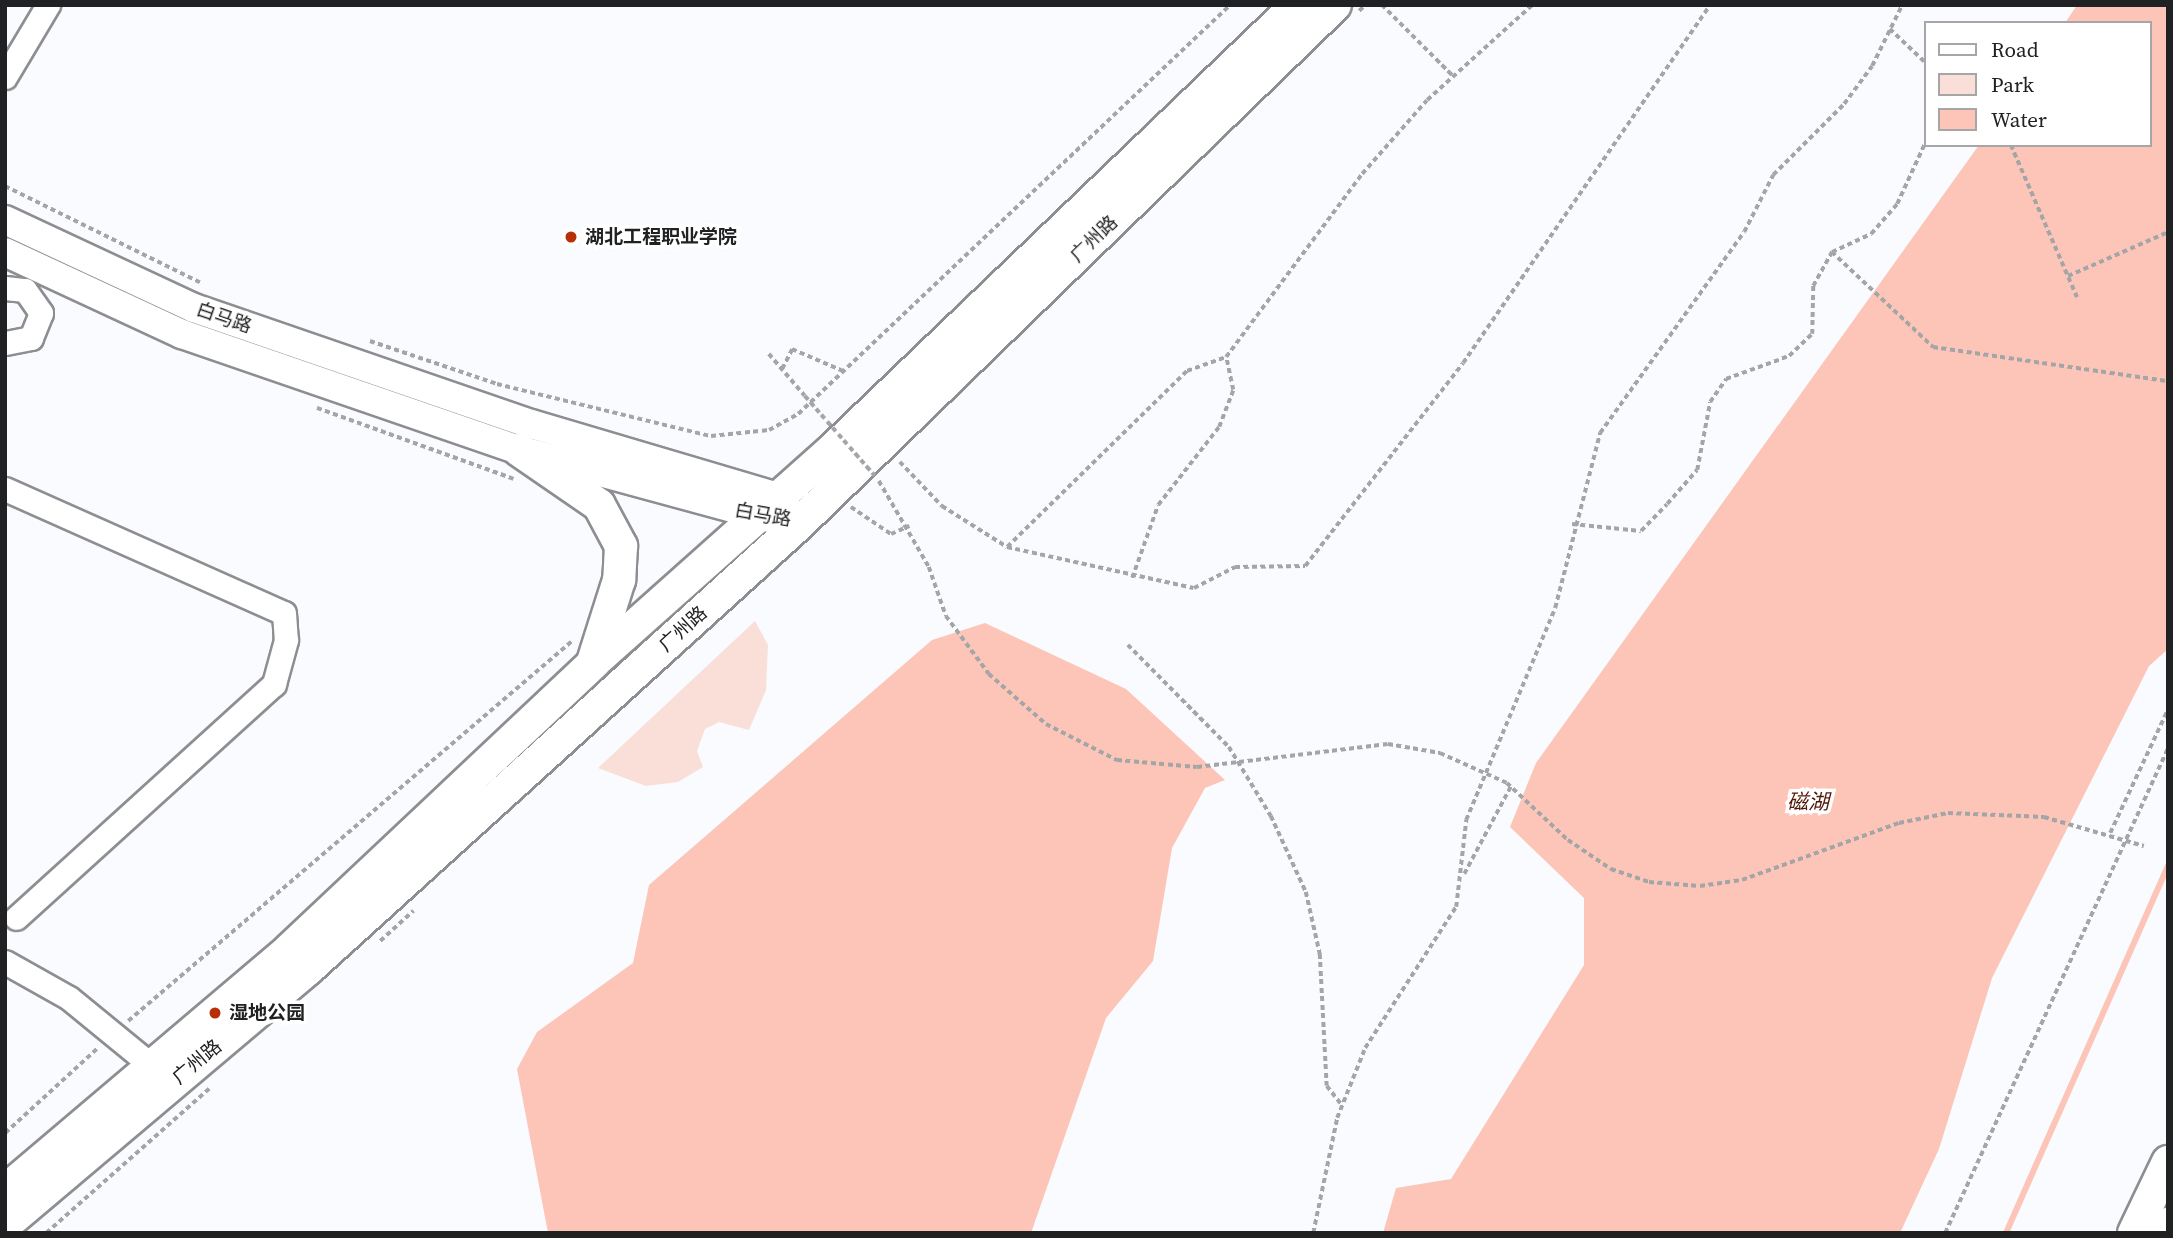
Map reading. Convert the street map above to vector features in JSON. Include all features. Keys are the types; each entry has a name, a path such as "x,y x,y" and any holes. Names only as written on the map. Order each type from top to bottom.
{"main road":[{"name":"广州路","path":"5,1191 290,949 593,663 768,507 1297,5"},
{"name":"广州路","path":"5,1225 308,969 799,524 1335,5"},
{"path":"519,450 599,505 621,546 619,580 593,663"},
{"path":"2134,1233 2168,1161"},
{"path":"2164,1233 2168,1224"}],"street":[{"path":"5,77 48,5"},
{"name":"白马路","path":"5,220 194,309 768,507 799,524"},
{"name":"白马路","path":"5,252 182,334 519,450 768,507"},
{"path":"5,288 25,290 48,305 31,338 5,344"},
{"path":"5,489 284,612 286,640 274,684 16,918"},
{"path":"5,962 69,998 152,1066"}],"path":[{"path":"367,340 497,384 711,436 769,430 798,414 1230,5"},
{"path":"1382,5 1452,76"},
{"path":"1007,547 1187,371 1226,357 1362,174 1452,76 1532,5"},
{"path":"883,442 942,506 1007,547 1132,578 1194,588 1235,567 1305,566 1463,363 1710,5"},
{"path":"1313,1233 1342,1105 1364,1048 1456,907 1464,875 1466,820 1555,608 1573,524 1600,433 1744,232 1773,175 1844,104 1902,5"},
{"path":"1890,29 1924,61"},
{"path":"1573,524 1641,531 1667,504 1697,470 1710,402 1726,379 1789,356 1812,334 1813,286 1832,252 1871,234 1897,204 1924,145"},
{"path":"2012,147 2077,297"},
{"path":"5,186 210,287"},
{"path":"2068,276 2168,232"},
{"path":"1832,252 1933,347 2167,381"},
{"path":"782,369 792,349 844,371"},
{"path":"769,354 880,482 909,526 946,616 989,674 1046,724 1117,760 1196,767 1388,744 1440,753 1511,786 1568,840 1611,869 1649,882 1699,886 1742,880 1899,823 1948,813 2044,817 2110,833 2144,846"},
{"path":"1132,578 1157,505 1219,427 1233,390 1226,357"},
{"path":"848,504 891,534 909,526"},
{"path":"5,1133 113,1034 581,633"},
{"path":"1128,645 1229,747 1272,816 1306,892 1320,954 1327,1086 1342,1105"},
{"path":"2110,833 2168,709"},
{"path":"1945,1233 2168,748"},
{"path":"1464,875 1511,786"}],"green space":[{"path":"755,621 768,645 766,690 749,730 719,722 705,729 697,751 703,767 678,782 646,786 598,768"}],"water":[{"name":"磁湖","path":"2077,5 2168,5 2168,649 2149,666 1992,978 1939,1149 1900,1233 1383,1233 1396,1188 1451,1179 1584,965 1584,898 1510,827 1536,763 1978,147 2152,147 2152,21 2066,21"},
{"path":"985,623 1126,689 1225,780 1205,788 1172,848 1153,961 1106,1018 1031,1233 548,1233 517,1069 537,1032 633,963 649,885 932,640"}],"waterway":[{"path":"2006,1233 2168,865"}],"place":[{"name":"湖北工程职业学院","path":"571,237"},
{"name":"湿地公园","path":"215,1013"}]}
